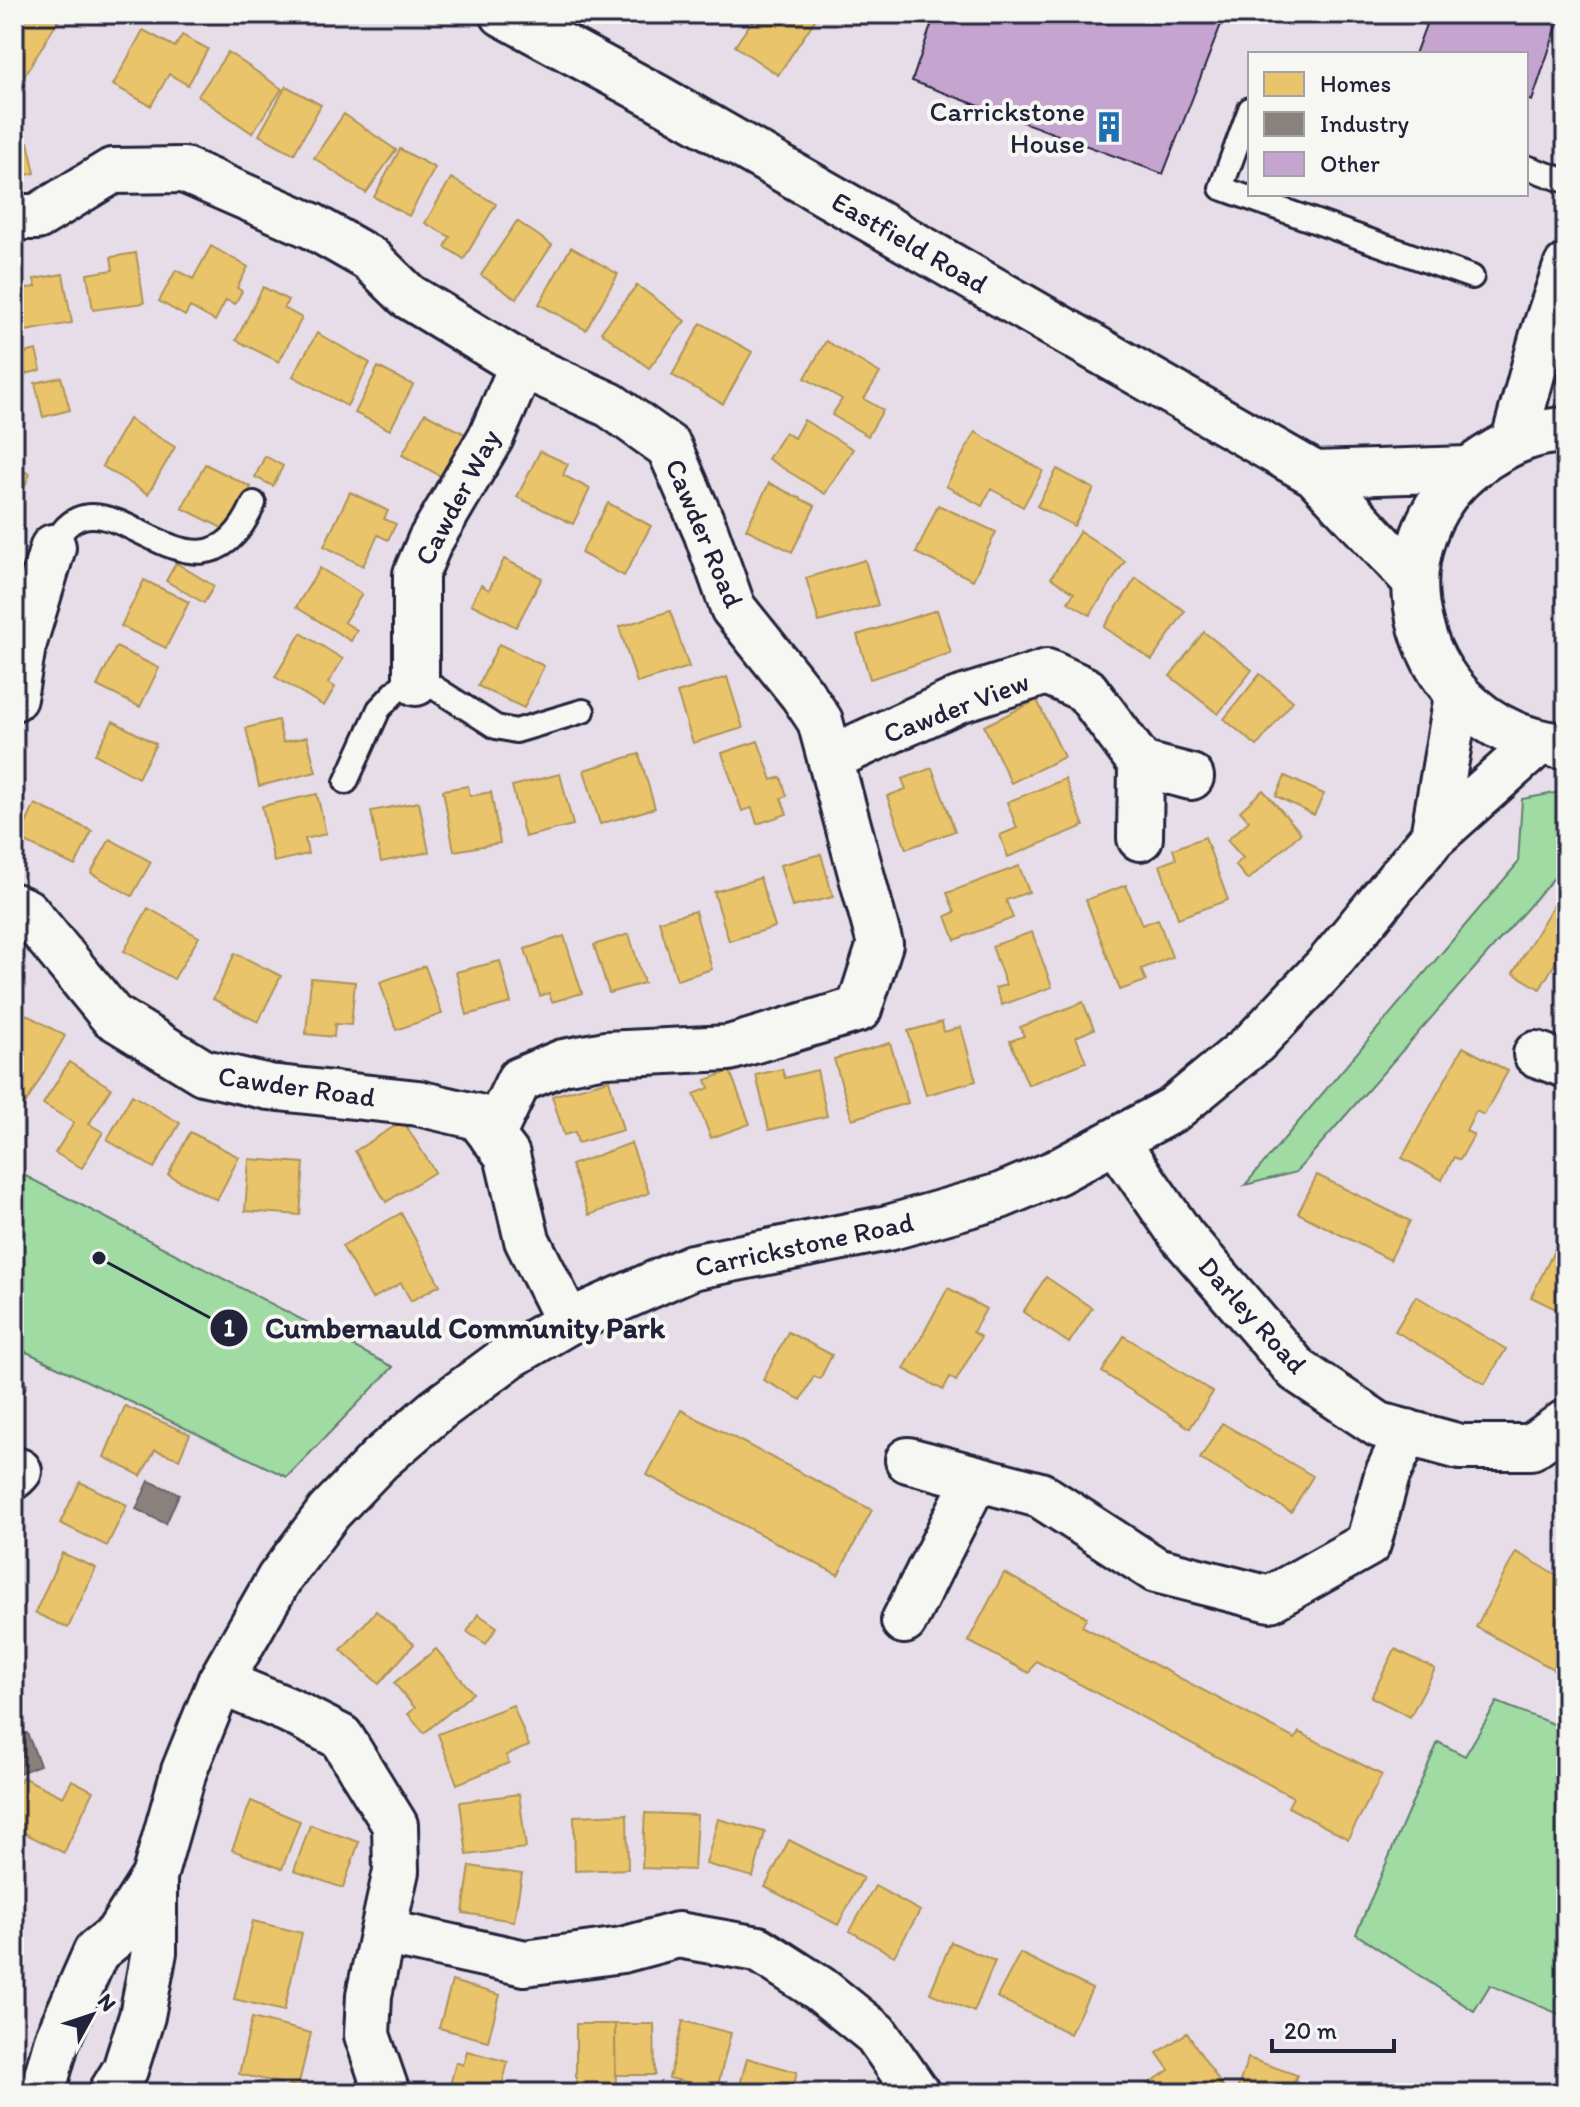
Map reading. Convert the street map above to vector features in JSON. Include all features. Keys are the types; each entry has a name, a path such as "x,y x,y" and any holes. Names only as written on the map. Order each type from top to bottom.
{"street":[{"name":"Eastfield Road","path":"503,14 669,104 1315,474 1415,581"},
{"name":"Cawder Road","path":"14,217 37,217 112,171 184,170 312,226 370,259 408,296 522,365 610,405 669,447 706,532 733,608 820,721 880,944 859,1009 729,1048 605,1054 563,1062 519,1080 492,1136"},
{"path":"1514,440 1542,338 1566,267"},
{"name":"Cawder Way","path":"416,683 416,574 430,541 491,437 522,365"},
{"path":"1552,745 1494,726 1457,696 1433,662 1418,623 1415,581 1422,539 1440,501 1468,469 1514,440 1550,430 1566,430"},
{"path":"1315,474 1468,469"},
{"path":"14,698 23,646 53,547"},
{"name":"Cawder View","path":"831,758 958,700 1047,672 1086,690 1141,764"},
{"name":"Carrickstone Road","path":"1433,837 1457,696"},
{"name":"Carrickstone Road","path":"111,2093 125,2070 142,2016 154,1952 154,1877 184,1771 220,1682 279,1579 329,1512 380,1459 437,1410 510,1356 568,1322 692,1267 888,1228 1000,1196 1057,1172 1174,1109 1255,1042 1327,966 1433,837 1552,745"},
{"path":"1140,838 1141,764 1191,777"},
{"name":"Cawder Road","path":"14,906 26,911 112,1016 203,1072 269,1087 418,1103 478,1117 507,1155 527,1240 568,1322"},
{"name":"Darley Road","path":"1116,1141 1182,1236 1297,1370 1379,1425 1460,1447 1531,1447 1566,1422"},
{"path":"908,1460 1040,1495 1156,1570 1270,1599 1368,1544 1387,1475 1407,1432"},
{"path":"904,1621 976,1478"},
{"path":"220,1682 288,1710 341,1737 395,1825 396,1871 369,1995 367,2035 387,2093"},
{"name":"Carrickstone Road","path":"42,2093 57,2040 96,1952 117,1935 154,1877"},
{"path":"383,1932 525,1963 622,1950 678,1935 758,1949 820,1989 876,2034 917,2093"}],"lane":[{"path":"1248,114 1221,188 1472,277"},
{"path":"1528,168 1566,181"},
{"path":"53,547 61,531 75,519 93,515 110,518 170,547 197,552 223,545 243,527 254,503"},
{"path":"346,782 379,709 400,687 416,683 432,686 496,727 516,731 583,711"}],"green space":[{"path":"1566,791 1566,873 1559,872 1296,1172 1245,1185 1518,863 1522,799"},
{"path":"14,1170 393,1367 287,1477 14,1346"},
{"path":"1497,1702 1566,1729 1566,2017 1490,1985 1474,2011 1356,1934 1438,1742 1465,1756"}],"building: Homes":[{"path":"14,14 62,14 19,85 14,82"},
{"path":"670,14 689,14 682,26 668,17"},
{"path":"757,14 819,14 778,75 735,46"},
{"path":"143,30 175,47 182,35 208,49 188,85 169,74 151,106 113,85"},
{"path":"228,52 282,89 252,133 198,96"},
{"path":"286,86 321,105 294,154 259,135"},
{"path":"344,114 396,150 366,193 314,158"},
{"path":"28,142 35,173 14,178 14,146"},
{"path":"400,149 435,168 409,216 374,197"},
{"path":"451,178 496,204 464,259 445,247 450,237 425,223"},
{"path":"517,221 552,245 516,299 481,275"},
{"path":"211,246 248,267 237,288 242,291 235,304 226,300 215,321 190,307 185,316 159,301 176,270 193,279"},
{"path":"571,247 618,274 586,330 539,304"},
{"path":"136,253 144,303 93,310 87,274 113,270 111,257"},
{"path":"63,274 72,323 14,333 14,290 36,287 34,279"},
{"path":"637,285 685,321 649,368 601,332"},
{"path":"263,287 288,300 284,308 302,318 279,362 236,340"},
{"path":"701,323 752,352 723,404 672,375"},
{"path":"317,333 370,363 347,406 293,376"},
{"path":"826,341 880,373 864,399 883,410 868,436 832,415 842,399 805,378"},
{"path":"36,350 41,370 14,377 14,356"},
{"path":"378,367 413,385 390,430 355,413"},
{"path":"61,377 70,410 43,417 35,383"},
{"path":"425,413 467,435 444,478 402,455"},
{"path":"129,419 175,447 148,494 102,466"},
{"path":"804,420 853,449 825,494 768,459 785,432 794,438"},
{"path":"975,432 1043,471 1023,507 991,489 982,506 946,486"},
{"path":"540,451 568,464 563,475 590,489 573,524 517,497"},
{"path":"265,456 283,466 273,486 255,477"},
{"path":"205,464 251,487 228,531 182,508"},
{"path":"14,467 30,474 14,510"},
{"path":"1057,469 1094,489 1074,526 1037,506"},
{"path":"769,483 815,506 792,552 746,529"},
{"path":"350,492 388,511 384,519 396,524 388,540 378,535 363,566 324,546"},
{"path":"608,503 651,526 624,576 581,553"},
{"path":"938,505 996,532 973,580 916,553"},
{"path":"1080,531 1125,561 1090,615 1068,602 1074,593 1051,578"},
{"path":"504,559 542,578 516,627 471,604 481,585 489,590"},
{"path":"865,560 878,605 819,622 806,578"},
{"path":"176,563 214,586 204,603 166,581"},
{"path":"320,568 362,594 344,622 357,630 351,641 296,607"},
{"path":"1136,578 1185,611 1152,660 1104,627"},
{"path":"144,580 189,602 166,648 121,626"},
{"path":"937,610 951,653 870,679 857,635"},
{"path":"670,611 689,667 637,683 619,627"},
{"path":"1204,632 1252,670 1218,714 1170,676"},
{"path":"301,633 343,659 328,683 335,687 324,706 275,677"},
{"path":"499,644 544,666 524,708 478,686"},
{"path":"116,647 159,668 140,707 97,686"},
{"path":"1260,674 1293,701 1257,746 1224,719"},
{"path":"727,677 743,728 693,743 677,693"},
{"path":"1037,700 1064,757 1011,783 984,726"},
{"path":"278,720 283,742 307,737 316,772 259,786 246,728"},
{"path":"113,721 156,744 138,778 95,754"},
{"path":"758,741 772,780 781,777 787,796 781,798 787,814 757,824 752,808 742,811 722,753"},
{"path":"639,754 655,808 600,824 584,770"},
{"path":"932,768 955,831 906,849 887,796 906,789 902,779"},
{"path":"560,774 573,825 525,837 512,786"},
{"path":"1285,776 1324,794 1314,815 1276,796"},
{"path":"1065,779 1084,826 1008,857 1000,835 1017,828 1007,802"},
{"path":"468,786 470,796 491,792 500,843 454,851 443,790"},
{"path":"1263,790 1301,833 1248,880 1235,865 1243,858 1227,840 1249,821 1240,811"},
{"path":"317,794 326,834 305,839 308,854 274,862 262,806"},
{"path":"419,802 429,852 381,862 371,811"},
{"path":"35,804 92,831 75,866 19,839"},
{"path":"1205,837 1228,900 1178,918 1160,865 1176,859 1173,849"},
{"path":"110,839 151,862 132,896 91,873"},
{"path":"821,854 833,897 792,907 780,865"},
{"path":"1019,866 1029,892 1006,900 1013,918 955,940 946,916 955,912 947,893"},
{"path":"760,878 775,927 729,941 714,892"},
{"path":"1126,885 1142,925 1158,919 1172,957 1141,969 1146,981 1120,990 1086,900"},
{"path":"1561,892 1566,895 1566,949 1540,989 1513,973"},
{"path":"148,908 199,937 174,979 124,951"},
{"path":"695,911 712,969 677,980 659,921"},
{"path":"1032,932 1052,987 1002,1005 995,988 1006,985 992,946"},
{"path":"629,934 644,983 609,993 594,945"},
{"path":"564,936 582,993 552,1002 549,993 540,996 525,949"},
{"path":"235,953 281,976 258,1022 213,999"},
{"path":"500,961 511,1003 467,1015 456,972"},
{"path":"425,966 442,1014 396,1030 380,982"},
{"path":"311,978 355,982 351,1025 335,1024 334,1037 306,1034"},
{"path":"1083,1002 1094,1029 1076,1037 1086,1062 1028,1085 1010,1041 1024,1036 1020,1027"},
{"path":"22,1012 65,1036 19,1115 14,1112 14,1025"},
{"path":"942,1022 944,1032 961,1027 976,1081 926,1095 908,1031"},
{"path":"890,1043 908,1103 852,1119 834,1059"},
{"path":"1463,1047 1508,1071 1484,1115 1476,1111 1466,1131 1474,1135 1460,1160 1454,1157 1442,1180 1402,1158"},
{"path":"69,1062 111,1088 89,1124 103,1132 82,1168 55,1153 74,1123 43,1104"},
{"path":"782,1069 785,1078 817,1070 827,1116 769,1130 756,1075"},
{"path":"730,1071 750,1124 711,1138 694,1094 709,1088 706,1080"},
{"path":"609,1080 623,1130 578,1143 575,1132 564,1135 552,1096"},
{"path":"132,1095 180,1123 154,1168 107,1140"},
{"path":"403,1121 435,1172 386,1202 355,1151"},
{"path":"190,1132 239,1157 217,1200 168,1175"},
{"path":"631,1143 649,1193 589,1215 571,1165"},
{"path":"249,1159 304,1163 300,1215 245,1211"},
{"path":"1317,1175 1410,1221 1390,1260 1298,1213"},
{"path":"401,1213 440,1285 411,1301 401,1283 372,1299 342,1246"},
{"path":"1566,1227 1566,1314 1531,1297"},
{"path":"1046,1277 1092,1308 1069,1343 1023,1312"},
{"path":"948,1288 986,1309 973,1332 981,1337 956,1381 950,1377 943,1390 904,1369"},
{"path":"1416,1296 1506,1349 1485,1384 1395,1331"},
{"path":"788,1332 832,1355 820,1379 814,1376 801,1400 763,1380"},
{"path":"1124,1336 1213,1392 1190,1428 1102,1372"},
{"path":"125,1406 190,1434 179,1459 155,1450 141,1476 104,1457"},
{"path":"681,1410 872,1510 838,1575 647,1475"},
{"path":"1222,1423 1313,1476 1291,1512 1200,1459"},
{"path":"80,1482 127,1505 107,1546 60,1523"},
{"path":"1516,1552 1566,1580 1566,1676 1476,1627"},
{"path":"62,1553 96,1568 68,1628 35,1613"},
{"path":"1004,1573 1087,1617 1082,1626 1295,1739 1299,1732 1382,1775 1348,1839 1288,1807 1293,1797 1036,1661 1029,1673 968,1641"},
{"path":"376,1611 414,1644 379,1684 341,1650"},
{"path":"478,1614 497,1627 486,1644 467,1632"},
{"path":"436,1649 473,1693 424,1733 408,1714 415,1708 394,1683"},
{"path":"1395,1649 1435,1669 1410,1717 1371,1697"},
{"path":"513,1705 529,1746 506,1755 509,1763 457,1784 438,1734"},
{"path":"22,1777 63,1797 72,1780 93,1791 64,1853 14,1828 14,1793"},
{"path":"519,1794 526,1848 467,1855 460,1802"},
{"path":"251,1801 300,1821 282,1869 232,1850"},
{"path":"645,1813 697,1815 694,1870 642,1868"},
{"path":"627,1814 628,1869 575,1871 574,1816"},
{"path":"718,1819 765,1832 753,1877 706,1864"},
{"path":"310,1825 359,1842 343,1888 294,1871"},
{"path":"789,1840 863,1878 838,1925 765,1887"},
{"path":"470,1866 522,1874 514,1921 463,1913"},
{"path":"875,1886 920,1911 894,1956 850,1931"},
{"path":"253,1921 302,1933 284,2011 234,1999"},
{"path":"951,1942 995,1961 974,2012 930,1993"},
{"path":"1020,1953 1092,1989 1070,2034 997,1997"},
{"path":"452,1981 500,1995 488,2041 439,2028"},
{"path":"252,2018 311,2033 298,2087 239,2074"},
{"path":"683,2021 731,2033 716,2093 693,2093 695,2084 669,2078"},
{"path":"576,2024 615,2024 616,2093 576,2093"},
{"path":"615,2024 654,2024 655,2075 615,2075"},
{"path":"1187,2033 1227,2093 1146,2093 1142,2088 1169,2070 1157,2053"},
{"path":"467,2051 508,2062 502,2085 531,2093 448,2093 456,2062 463,2065"},
{"path":"747,2058 797,2072 792,2093 738,2093"},
{"path":"1248,2058 1297,2075 1290,2093 1236,2093"}],"building: Industry":[{"path":"14,1379 27,1384 14,1415"},
{"path":"149,1481 179,1494 166,1524 136,1509"},
{"path":"27,1733 40,1765 14,1775 14,1738"}],"building: Other":[{"name":"Carrickstone House","path":"935,14 1225,14 1163,174 912,81"},
{"path":"1430,14 1561,14 1532,101 1528,100 1528,52 1416,52"}],"place":[{"name":"Carrickstone House","path":"1109,127"},
{"name":"Cumbernauld Community Park","path":"99,1258"}]}
